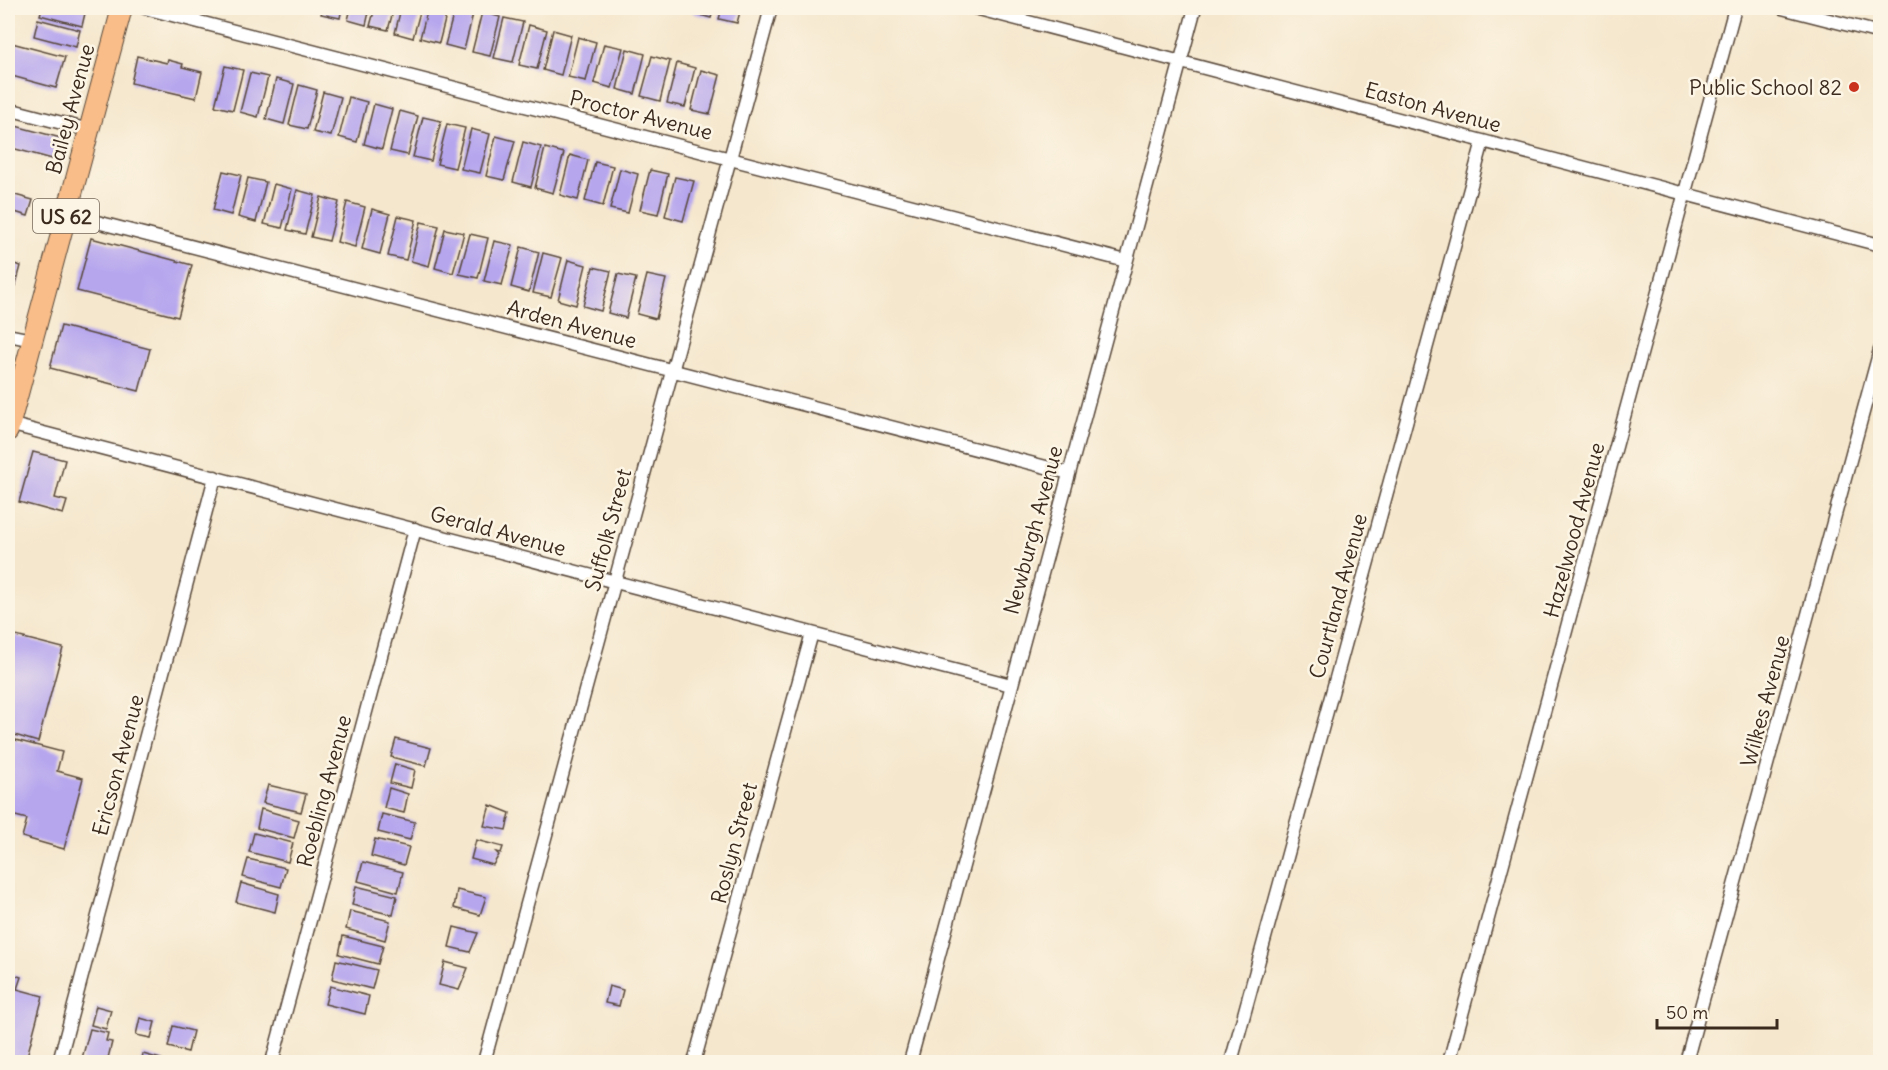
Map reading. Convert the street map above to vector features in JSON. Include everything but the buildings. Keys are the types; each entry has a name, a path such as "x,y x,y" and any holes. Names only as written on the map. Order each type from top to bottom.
{"main road":[{"name":"Bailey Avenue","path":"8,427 122,8"}],"street":[{"name":"Proctor Avenue","path":"145,8 1126,261"},
{"name":"Suffolk Street","path":"484,1062 771,8"},
{"name":"Easton Avenue","path":"975,8 1881,245"},
{"name":"Newburgh Avenue","path":"910,1062 1195,8"},
{"name":"Hazelwood Avenue","path":"1449,1062 1734,8"},
{"path":"1782,8 1881,33"},
{"path":"8,108 89,130"},
{"name":"Courtland Avenue","path":"1231,1062 1483,141"},
{"name":"Arden Avenue","path":"66,214 1068,473"},
{"path":"8,335 32,340"},
{"name":"Wilkes Avenue","path":"1686,1062 1881,350"},
{"name":"Gerald Avenue","path":"8,427 215,477 1011,685"},
{"name":"Ericson Avenue","path":"59,1062 215,477"},
{"name":"Roebling Avenue","path":"272,1062 415,529"},
{"name":"Roslyn Street","path":"694,1062 812,633"}],"place":[{"name":"Public School 82","path":"1854,87"}]}
